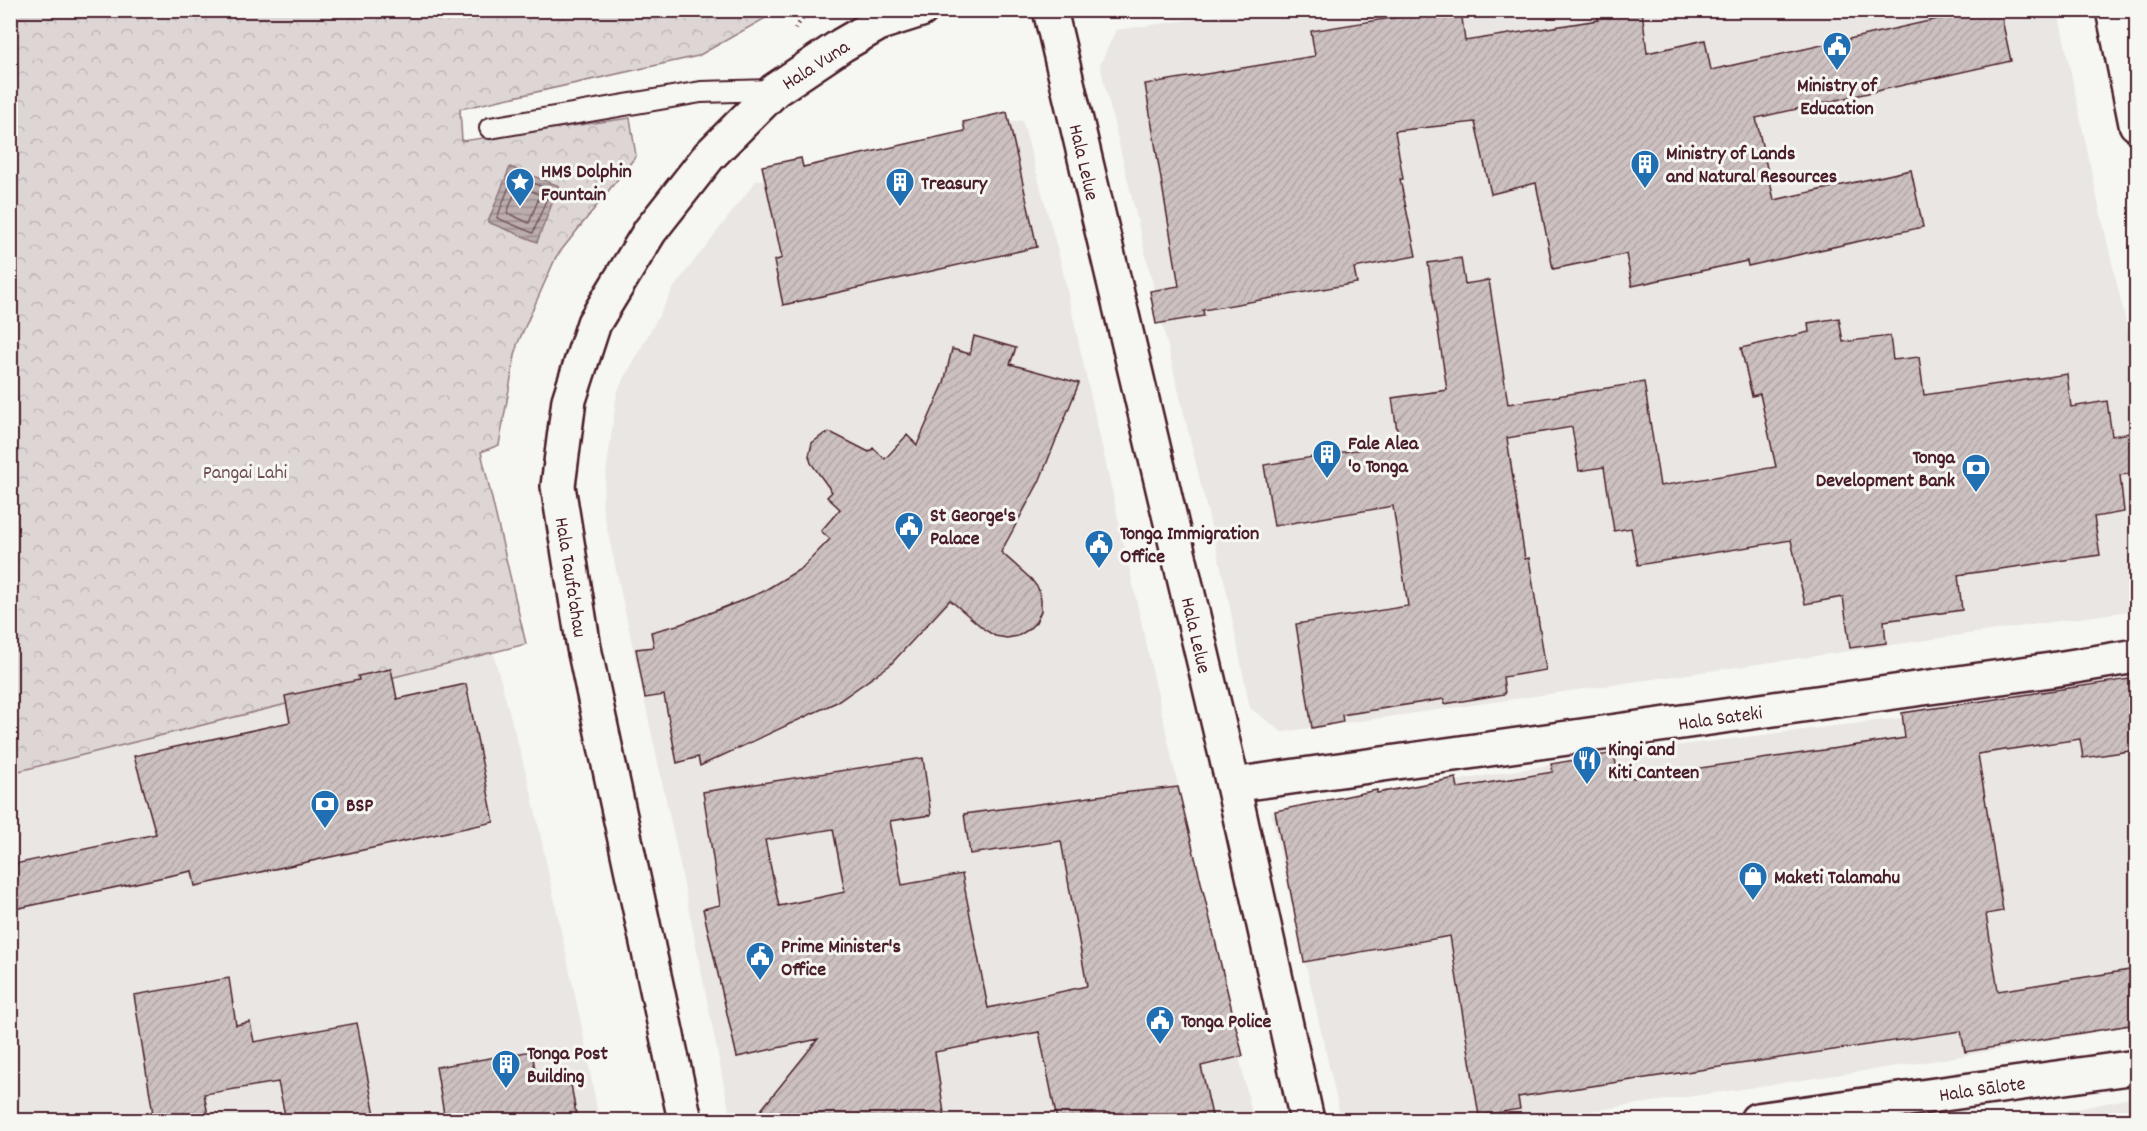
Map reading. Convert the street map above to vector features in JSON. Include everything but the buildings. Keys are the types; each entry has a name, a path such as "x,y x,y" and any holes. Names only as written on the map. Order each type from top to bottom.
{"street":[{"name":"Hala Vuna","path":"775,90 842,45 878,17 921,10"},
{"name":"Hala Lelue","path":"1050,10 1233,785 1307,1120"},
{"path":"2113,10 2136,124"},
{"name":"Hala Taufa'ahau","path":"685,1120 584,648 558,486 569,400 594,322 650,231 709,156 775,90"},
{"name":"Hala Sateki","path":"1233,785 2006,677 2136,656"},
{"name":"Hala Sālote","path":"1757,1120 1875,1112 2136,1067"}],"lane":[{"path":"490,128 701,92 775,90"}],"shaded area":[{"path":"1260,10 2058,11 2099,207 2136,366 2136,610 1282,732 1250,708 1226,588 1100,65 1116,30"},
{"path":"1022,120 1059,255 1252,1115 1248,1120 731,1120 677,850 602,505 617,392 675,286 756,181"},
{"path":"493,652 531,792 582,1028 599,1120 11,1120 10,773"},
{"path":"2136,689 2136,1025 1938,1060 1529,1120 1512,1109 1410,1120 1353,1120 1340,1114 1271,812 1626,752"},
{"path":"2136,1097 2136,1120 2023,1120"}],"green space":[{"name":"Pangai Lahi","path":"626,10 627,15 648,10 778,11 698,56 460,109 462,141 630,118 636,156 556,257 517,345 499,445 481,452 526,644 11,773 10,11"}],"water":[{"path":"510,167 559,186 537,242 488,222"}],"place":[{"name":"Ministry of Education","path":"1837,72"},
{"name":"Ministry of Lands and Natural Resources","path":"1645,190"},
{"name":"HMS Dolphin Fountain","path":"520,208"},
{"name":"Treasury","path":"900,208"},
{"name":"Fale Alea 'o Tonga","path":"1327,480"},
{"name":"Tonga Development Bank","path":"1976,494"},
{"name":"St George's Palace","path":"909,552"},
{"name":"Tonga Immigration Office","path":"1099,570"},
{"name":"Kingi and Kiti Canteen","path":"1587,786"},
{"name":"BSP","path":"325,830"},
{"name":"Maketi Talamahu","path":"1753,902"},
{"name":"Prime Minister's Office","path":"760,982"},
{"name":"Tonga Police","path":"1160,1046"},
{"name":"Tonga Post Building","path":"506,1090"}]}
